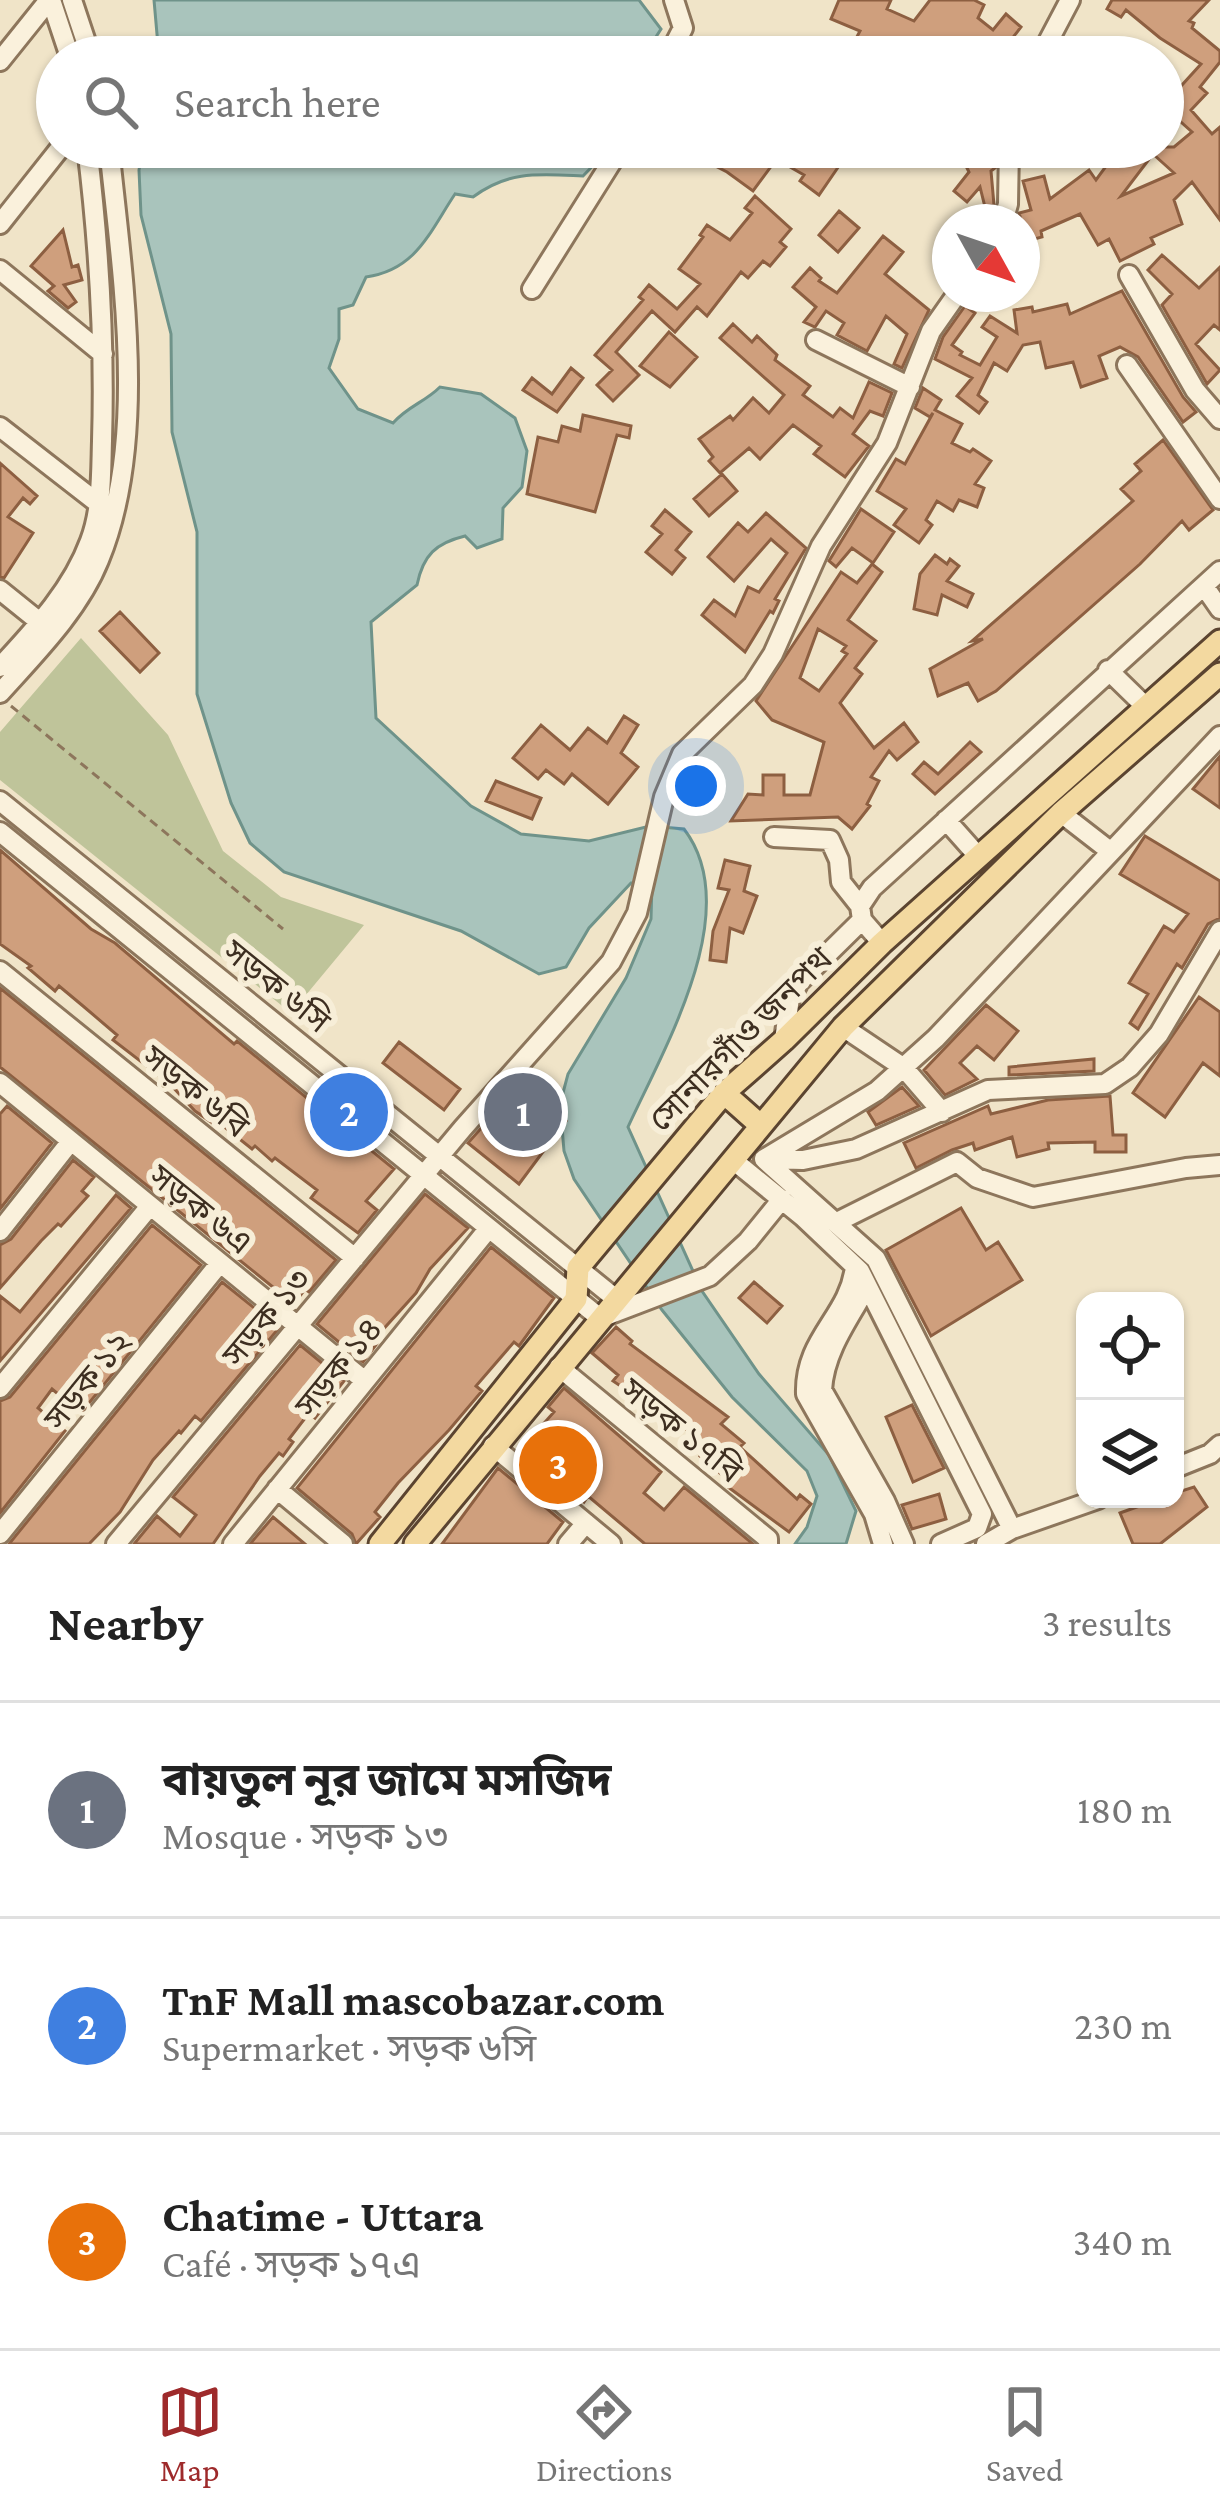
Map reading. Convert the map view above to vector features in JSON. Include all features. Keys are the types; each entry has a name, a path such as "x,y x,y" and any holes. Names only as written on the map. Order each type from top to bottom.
{"main road":[{"name":"সোনারগাঁও জনপথ","path":"578,1268 724,1093 978,856 1220,641"},
{"name":"সোনারগাঁও জনপথ","path":"415,1544 600,1318 625,1296 842,1027 1060,813 1220,674"},
{"path":"724,1093 747,1143"},
{"path":"380,1544 576,1299 578,1268"}],"street":[{"path":"50,0 63,36"},
{"path":"0,61 50,0"},
{"path":"72,0 84,36"},
{"path":"674,0 683,28 679,36"},
{"path":"1051,36 1070,0"},
{"path":"0,224 44,168"},
{"path":"0,667 41,623 72,578 91,539 99,504 103,354 89,168"},
{"path":"0,695 74,604 98,563 113,519 123,458 127,377 111,168"},
{"path":"532,289 608,168"},
{"path":"1008,204 1009,168"},
{"path":"0,270 103,354"},
{"path":"1129,275 1195,390 1220,419"},
{"name":"সড়ক ১৩","path":"116,1544 440,1155 611,962 637,913 664,796 682,754 752,685 772,654 806,575 887,443 931,332 945,312"},
{"path":"816,340 910,387"},
{"path":"1127,364 1220,499"},
{"path":"0,427 99,504"},
{"path":"784,1040 790,998 861,913 872,888 1220,572"},
{"path":"1204,586 1220,608"},
{"path":"0,590 41,623"},
{"path":"1108,670 1146,707"},
{"path":"764,1159 842,1115 904,1068 1219,738"},
{"name":"সড়ক ৬সি","path":"0,801 578,1268 625,1296"},
{"path":"1060,813 1110,851"},
{"path":"946,820 978,856"},
{"name":"সড়ক ৬সি","path":"0,832 600,1318"},
{"path":"774,837 830,840 842,882 882,944"},
{"path":"101,914 117,895"},
{"path":"764,1159 803,1160 856,1149 988,1090 1105,1084 1130,1067 1159,1034 1220,931"},
{"name":"সড়ক ৬বি","path":"0,971 355,1258"},
{"path":"842,1027 904,1068 942,1112"},
{"name":"সড়ক ৬এ","path":"0,1083 365,1381"},
{"path":"0,1231 71,1141"},
{"path":"747,1143 876,1258 1012,1529"},
{"path":"747,1143 782,1199 855,1267 982,1514 977,1528 941,1544"},
{"path":"836,1222 957,1162 976,1178 1033,1196 1220,1165"},
{"path":"625,1296 649,1298 710,1276 748,1241 782,1199"},
{"path":"0,1388 150,1207"},
{"name":"সড়ক ১৪","path":"233,1544 489,1228"},
{"name":"সড়ক ১২","path":"0,1534 220,1263"},
{"path":"855,1267 853,1284 814,1345 806,1394 874,1514 883,1544"},
{"path":"867,1286 837,1338 822,1390 904,1544"},
{"name":"সড়ক ১৭বি","path":"559,1367 768,1542"},
{"path":"1184,1464 1220,1445"},
{"path":"494,1446 611,1544"},
{"path":"277,1490 343,1544"},
{"path":"986,1544 1012,1529 1076,1507"},
{"path":"568,1544 586,1522"}],"path":[{"path":"0,695 283,929"}],"green space":[{"path":"81,638 168,735 223,851 281,897 364,925 291,1013 0,780 0,732"}],"water":[{"path":"154,0 639,0 661,29 656,36 157,36"},
{"path":"591,168 583,176 525,176 499,182 473,197 455,194 409,258 366,277 353,305 339,309 339,339 329,368 358,409 393,423 440,387 481,394 515,418 527,451 522,487 503,508 502,539 477,548 465,536 446,542 427,558 417,585 371,622 376,718 471,806 521,834 589,841 650,826 684,829 701,862 706,899 703,938 678,1019 628,1127 702,1291 759,1374 829,1455 856,1511 846,1544 795,1544 807,1527 817,1496 807,1471 732,1397 662,1310 574,1179 564,1151 560,1104 568,1074 626,978 651,919 652,883 631,883 589,928 566,967 539,974 461,931 284,872 250,843 231,803 197,694 197,532 172,432 171,334 141,215 139,170"}],"building":[{"path":"839,0 891,0 887,9 914,21 930,0 974,0 984,5 978,18 993,30 1006,14 1021,27 1014,36 857,36 860,31 831,19"},
{"path":"1112,0 1209,0 1189,21 1220,51 1220,62 1200,87 1207,93 1191,110 1212,134 1220,127 1220,220 1192,182 1174,200 1182,224 1151,238 1154,244 1120,261 1109,239 1098,245 1080,214 1041,231 1040,238 1040,204 1029,204 1023,181 1044,176 1050,199 1089,170 1096,180 1105,168 1142,168 1121,196 1174,173 1168,168 1184,168 1184,139 1192,132 1184,125 1184,83 1201,64 1184,53 1184,36 1158,36 1126,10 1121,17 1107,9"},
{"path":"719,168 770,168 753,191"},
{"path":"792,168 838,168 819,195 800,181 804,175"},
{"path":"967,168 995,168 991,171 994,204 984,204 980,187 967,202 954,191 969,172"},
{"path":"755,196 791,229 780,242 786,247 770,266 763,261 748,278 741,272 707,316 697,307 675,332 652,311 616,352 639,375 613,401 597,385 612,370 595,355 643,300 639,297 649,285 677,309 700,284 679,269 703,237 700,235 707,225 730,240 752,213 745,208"},
{"path":"839,211 859,228 838,252 819,235"},
{"path":"63,230 72,267 78,265 82,280 64,285 76,302 68,308 48,291 54,286 31,266"},
{"path":"883,236 903,252 885,274 929,310 902,368 894,364 907,334 886,316 867,351 837,335 844,323 826,311 815,327 804,322 816,307 793,287 810,268 837,293"},
{"path":"1162,255 1199,288 1220,267 1220,330 1214,325 1196,344 1220,370 1207,384 1162,305 1172,294 1148,270"},
{"path":"1122,291 1196,412 1183,422 1138,357 1120,347 1099,356 1107,378 1081,387 1073,362 1046,368 1040,342 1023,345 1007,371 994,363 978,395 987,402 979,413 957,396 972,378 935,359 961,312 975,313 952,345 980,365 997,337 982,327 990,316 1017,333 1014,312 1040,312 1067,304 1070,314"},
{"path":"733,324 752,342 757,336 777,355 775,360 810,386 803,395 833,417 840,408 853,418 869,382 892,393 883,416 870,411 853,434 869,446 845,477 814,454 821,446 793,425 760,459 749,448 720,473 709,461 713,457 699,439 730,416 733,420 753,398 769,413 784,395 720,338"},
{"path":"669,332 697,357 670,387 640,366"},
{"path":"571,368 583,378 557,412 523,390 532,378 552,394"},
{"path":"923,388 941,400 935,410 962,424 952,443 991,461 975,484 984,488 977,507 959,500 953,511 937,501 926,520 932,525 919,543 894,525 906,509 877,491 896,459 905,464 933,413 930,417 915,408"},
{"path":"583,415 631,426 629,438 617,435 595,512 527,494 538,437 558,442 562,426 580,431"},
{"path":"1163,440 1213,510 1189,530 1182,521 996,691 978,701 968,683 938,696 930,669 983,639 972,641 1133,501 1121,489 1141,471 1135,464"},
{"path":"0,463 37,496 30,504 23,498 8,517 33,533 4,578 0,577"},
{"path":"722,474 737,491 709,516 694,499"},
{"path":"861,509 894,532 873,563 852,548 836,567 829,561"},
{"path":"665,510 691,532 676,550 685,558 672,574 646,552 662,534 652,526"},
{"path":"766,513 806,548 775,599 779,601 773,613 770,611 745,652 702,615 714,600 735,616 748,587 759,592 787,553 771,539 734,581 708,557 738,523 748,532"},
{"path":"935,555 959,566 947,581 973,594 967,607 942,595 937,615 914,609 920,574"},
{"path":"872,564 882,572 848,620 876,641 855,668 862,674 840,703 874,748 904,723 918,742 897,760 889,751 871,777 879,781 870,806 852,829 838,817 731,821 748,794 763,795 763,775 784,775 784,795 810,795 824,742 772,720 756,701 841,572 857,583","holes":["818,629 846,646 842,651 847,654 819,691 800,678"]},
{"path":"120,612 159,653 140,672 100,631"},
{"path":"624,716 638,725 621,753 638,767 608,804 572,774 564,784 546,770 538,779 513,758 541,725 570,750 588,728 607,743"},
{"path":"970,742 981,752 935,794 913,774 924,762 938,774"},
{"path":"1220,756 1220,808 1193,789"},
{"path":"496,781 541,798 532,819 486,801"},
{"path":"1145,836 1220,881 1220,918 1208,924 1182,968 1177,964 1138,1029 1130,1023 1148,994 1129,983 1164,926 1174,932 1188,914 1120,874"},
{"path":"0,850 91,929 115,943 394,1169 366,1201 377,1210 358,1233 311,1198 317,1190 275,1158 272,1161 195,1111 169,1083 113,1040 117,1035 0,944"},
{"path":"725,860 750,866 744,891 757,896 743,933 730,928 726,962 710,960 713,931 729,890 718,888"},
{"path":"0,988 336,1260 309,1292 305,1289 294,1304 0,1067"},
{"path":"1199,997 1220,1012 1220,1076 1203,1063 1165,1117 1133,1093"},
{"path":"986,1005 1018,1031 994,1060 977,1046 960,1063 977,1079 945,1095 924,1070"},
{"path":"399,1042 460,1089 444,1110 383,1063"},
{"path":"1094,1059 1094,1071 1009,1075 1009,1067"},
{"path":"521,1083 566,1121 519,1184 468,1143"},
{"path":"902,1087 919,1106 876,1125 868,1112"},
{"path":"1110,1096 1113,1135 1126,1135 1126,1152 1095,1152 1095,1142 1048,1143 1049,1149 1017,1157 1012,1137 975,1150 973,1143 916,1168 904,1143 988,1106 991,1114 1048,1100"},
{"path":"7,1106 52,1143 0,1209 0,1114"},
{"path":"73,1160 94,1177 82,1191 88,1196 0,1288 0,1245 11,1239"},
{"path":"425,1194 468,1228 379,1334 382,1337 363,1362 317,1324"},
{"path":"116,1195 131,1208 0,1361 0,1296 20,1312"},
{"path":"961,1208 986,1250 998,1242 1022,1280 931,1336 886,1250"},
{"path":"152,1225 201,1265 81,1413 52,1389 38,1408 65,1431 0,1513 0,1401 10,1397"},
{"path":"491,1247 554,1298 519,1346 514,1342 476,1386 482,1391 398,1483 375,1512 380,1517 356,1544 352,1534 297,1488"},
{"path":"222,1282 279,1328 201,1421 195,1416 153,1460 120,1512 89,1544 9,1544"},
{"path":"754,1282 782,1306 767,1323 739,1298"},
{"path":"616,1327 630,1344 728,1417 721,1424 744,1443 740,1447 797,1499 800,1495 811,1504 789,1532 724,1484 728,1480 700,1456 707,1448 686,1429 633,1384 628,1391 613,1381 618,1375 592,1353"},
{"path":"300,1345 344,1381 315,1418 309,1413 289,1439 293,1442 283,1456 279,1453 260,1476 213,1544 134,1544 157,1516 180,1536 196,1515 173,1497"},
{"path":"564,1388 661,1472 644,1493 664,1510 684,1487 753,1544 645,1544 588,1496 584,1502 559,1482 521,1449 554,1412 548,1407"},
{"path":"912,1405 944,1468 913,1482 886,1417"},
{"path":"498,1468 563,1522 547,1544 442,1544"},
{"path":"1194,1487 1207,1507 1160,1544 1133,1544 1120,1513 1134,1508 1184,1508 1184,1490"},
{"path":"939,1494 946,1519 912,1529 902,1505"},
{"path":"273,1517 305,1544 250,1544"}],"place":[{"name":"TnF Mall mascobazar.com","path":"349,1112"},
{"name":"বায়তুল নূর জামে মসজিদ","path":"523,1112"},
{"name":"Chatime - Uttara","path":"558,1465"}]}
